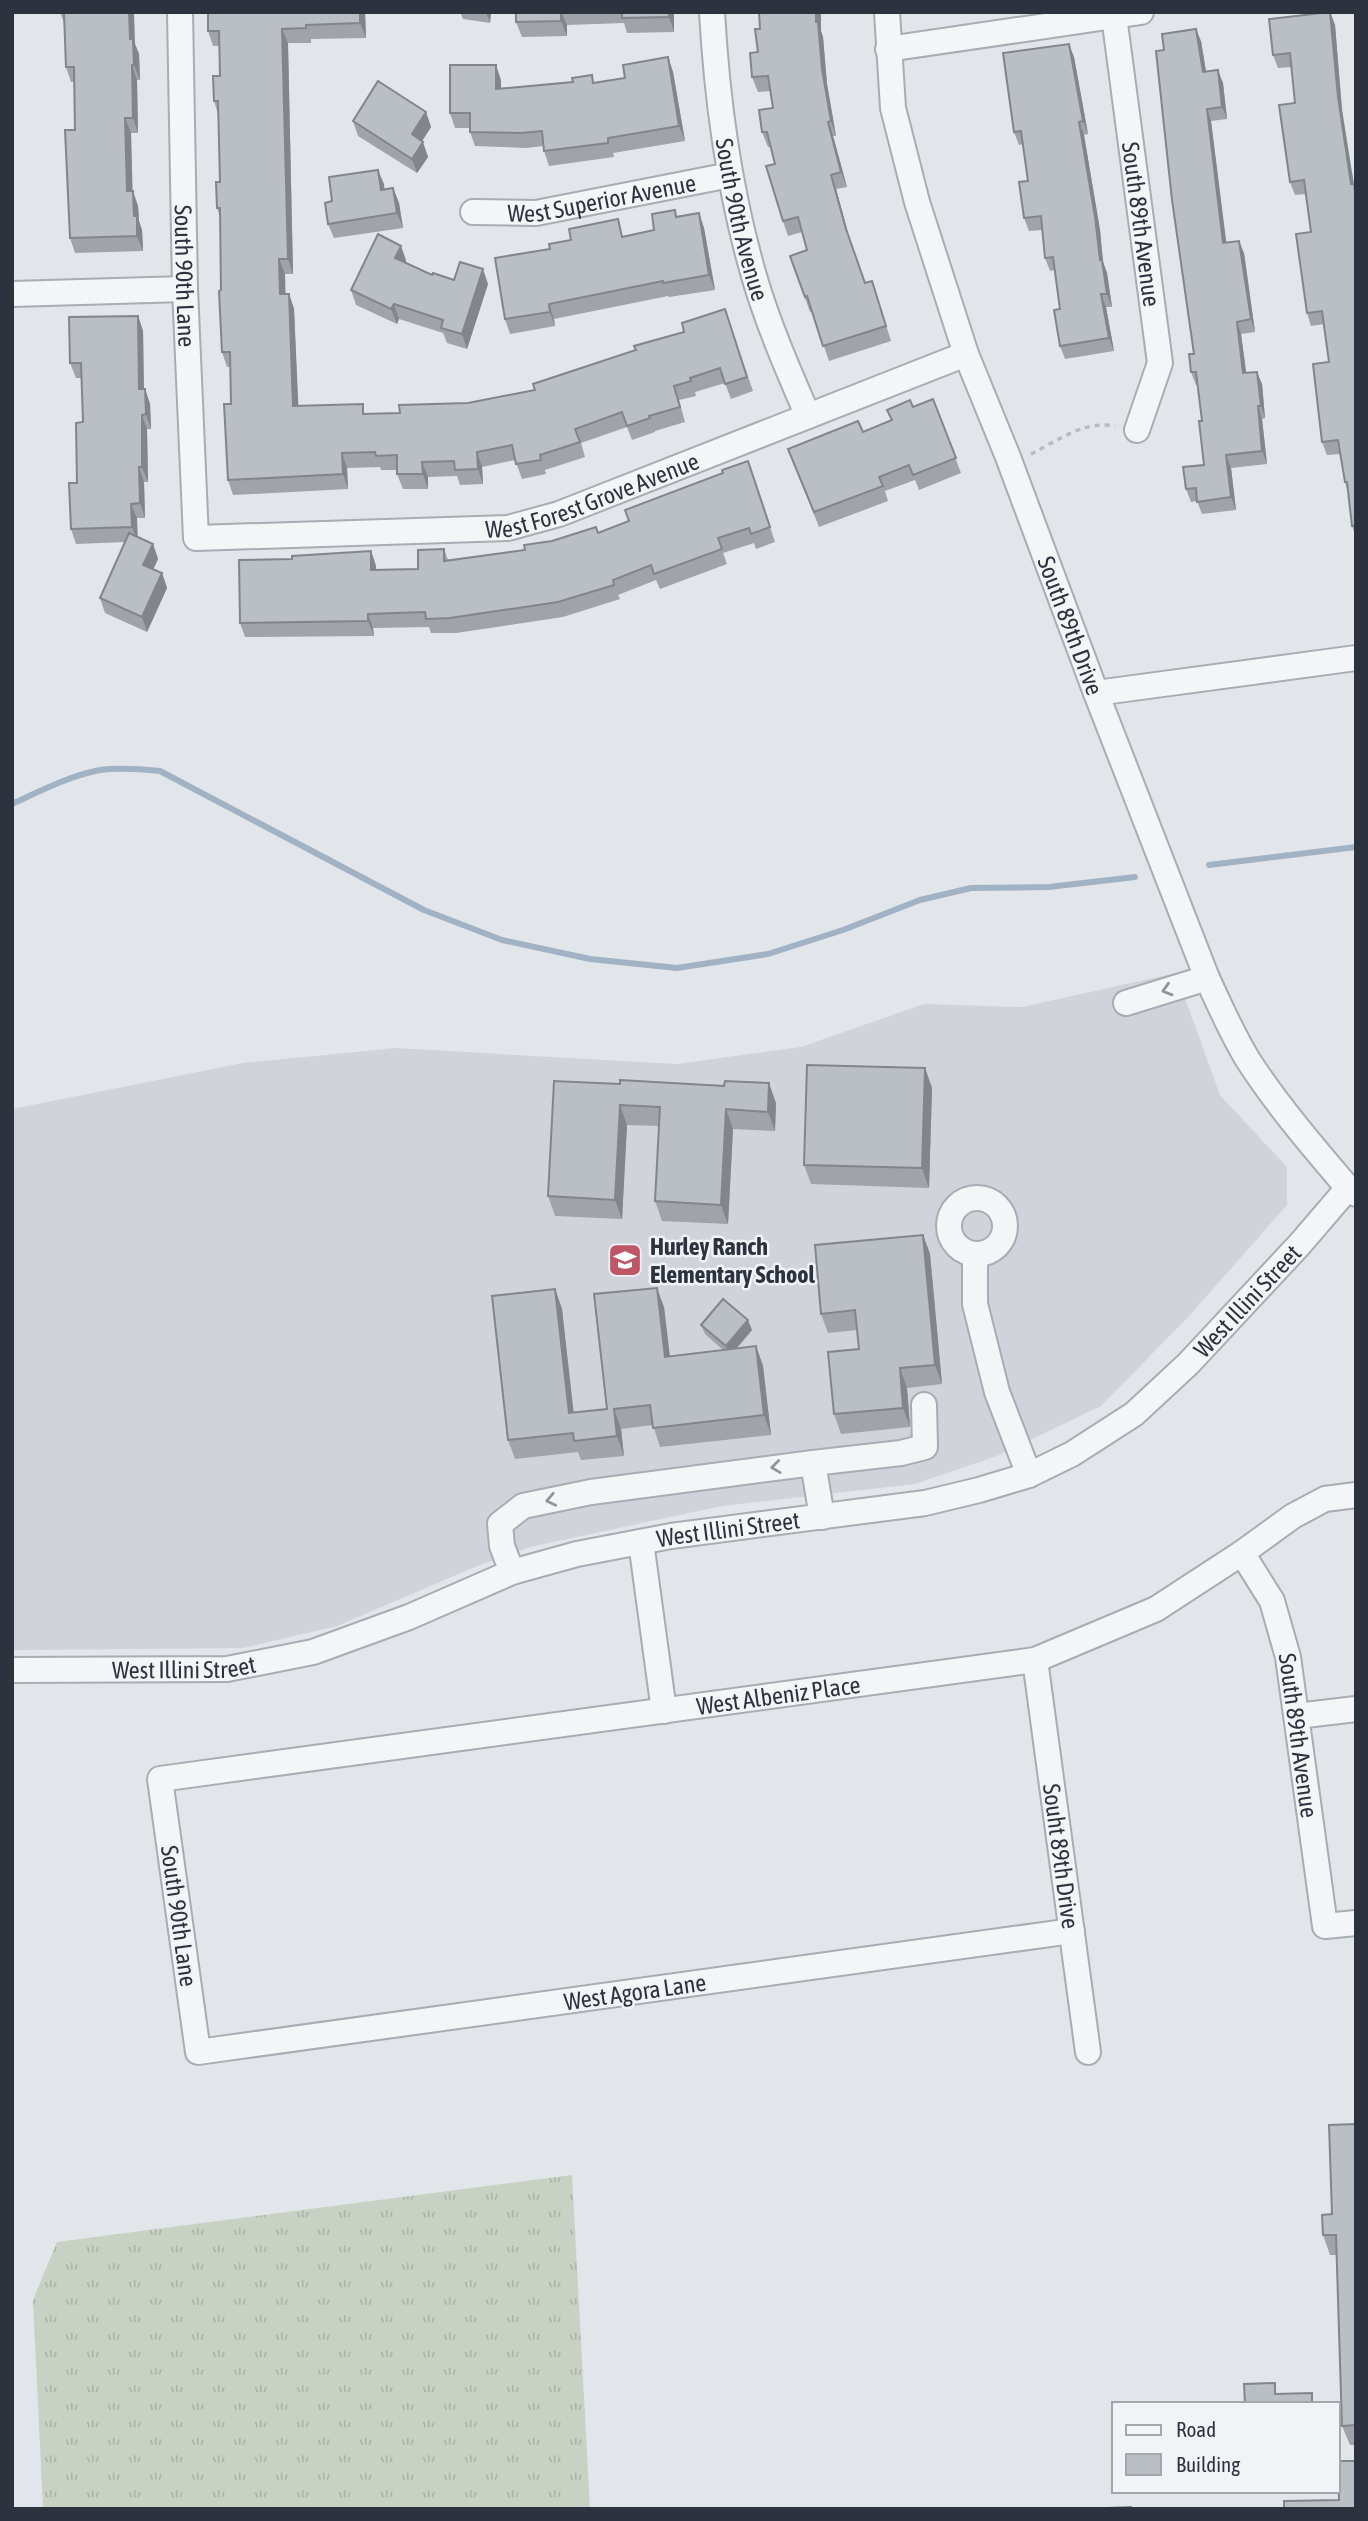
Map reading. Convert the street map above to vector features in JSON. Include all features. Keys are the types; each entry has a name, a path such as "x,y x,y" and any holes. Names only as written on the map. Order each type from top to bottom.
{"street":[{"name":"South 90th Lane","path":"180,12 185,289 196,538"},
{"name":"South 90th Avenue","path":"712,12 716,86 730,175 754,276 780,351 808,416"},
{"name":"South 89th Drive","path":"887,12 893,108 917,202 966,354 1011,464 1096,694 1208,978 1225,1020 1249,1062 1297,1127 1352,1191"},
{"path":"888,48 1141,12"},
{"name":"South 89th Avenue","path":"1114,16 1160,363 1138,430"},
{"name":"West Superior Avenue","path":"473,212 536,214 730,175"},
{"path":"12,294 185,289"},
{"name":"West Forest Grove Avenue","path":"196,538 508,528 559,514 966,354"},
{"path":"1096,694 1356,658"},
{"path":"1126,1003 1208,978"},
{"name":"West Illini Street","path":"12,1670 227,1668 301,1654 409,1617 512,1572 577,1554 746,1525 925,1503 1029,1475 1072,1454 1135,1415 1188,1364 1352,1191"},
{"path":"975,1254 975,1304 997,1392 1029,1475"},
{"path":"512,1572 502,1546 500,1524 523,1506 591,1492 901,1453 925,1447 923,1405"},
{"path":"813,1462 822,1517"},
{"name":"West Albeniz Place","path":"160,1779 1035,1660 1156,1609 1293,1516 1325,1499 1356,1495"},
{"path":"641,1542 664,1711"},
{"name":"South 89th Avenue","path":"1242,1553 1272,1601 1288,1657 1325,1926 1356,1923"},
{"name":"Souht 89th Drive","path":"1035,1660 1088,2052"},
{"path":"1297,1716 1356,1709"},
{"name":"South 90th Lane","path":"160,1779 198,2052"},
{"name":"West Agora Lane","path":"198,2052 1072,1931"}],"path":[{"path":"1011,464 1072,433 1101,423 1138,430"}],"shaded area":[{"name":"Hurley Ranch Elementary School","path":"1176,973 1220,1095 1287,1167 1287,1205 1190,1315 1101,1406 997,1456 915,1484 722,1506 530,1547 470,1569 337,1626 243,1648 12,1650 12,1109 243,1063 396,1048 677,1064 801,1047 924,1004 1022,1007"}],"green space":[{"path":"572,2175 590,2509 43,2509 33,2300 57,2242"}],"building":[{"path":"60,12 129,12 134,65 133,118 125,118 127,191 133,191 137,236 70,238 65,130 75,130 74,67 66,67 64,13"},
{"path":"208,12 360,12 360,23 306,25 306,28 282,29 288,259 279,259 280,294 289,294 293,406 363,404 363,414 400,413 399,405 468,403 535,390 533,384 636,350 634,346 684,332 682,323 725,309 747,377 725,384 720,368 690,378 691,381 674,386 680,407 627,426 622,412 575,429 580,442 540,455 541,460 516,464 512,445 477,452 478,469 455,470 454,461 422,462 423,474 397,474 397,455 376,456 375,452 342,453 343,474 228,480 224,404 231,404 230,352 222,352 219,291 220,208 217,208 216,182 220,182 218,101 214,101 213,76 220,76 219,31 208,31"},
{"path":"516,12 561,12 561,21 516,22"},
{"path":"622,12 669,12 669,17 622,18"},
{"path":"759,12 816,12 831,121 828,122 841,172 831,175 865,283 872,281 886,326 823,346 807,296 805,297 790,256 807,250 798,217 783,221 766,166 775,164 767,132 762,132 759,110 773,108 768,76 752,77 750,53 758,52 755,29 760,29"},
{"path":"1330,12 1338,97 1351,184 1354,184 1356,199 1356,526 1352,526 1347,482 1338,440 1322,442 1313,364 1329,362 1322,311 1307,313 1296,234 1311,232 1304,180 1290,182 1279,105 1295,103 1290,53 1273,55 1269,19"},
{"path":"1196,29 1203,72 1218,70 1222,107 1207,109 1223,243 1239,241 1251,319 1237,322 1243,373 1257,372 1262,451 1226,455 1231,497 1197,502 1196,488 1186,489 1183,467 1204,465 1199,421 1202,421 1196,372 1191,372 1189,354 1194,354 1172,200 1156,51 1164,50 1162,34"},
{"path":"1069,44 1083,121 1079,122 1107,294 1101,294 1109,338 1060,346 1054,310 1060,309 1053,257 1045,258 1041,216 1024,218 1019,182 1028,181 1021,131 1014,132 1003,53"},
{"path":"668,57 679,126 608,138 608,143 544,151 542,131 470,132 470,113 450,113 450,65 496,65 496,89 573,82 572,78 592,75 593,83 625,78 623,65"},
{"path":"378,81 426,112 412,134 423,142 412,159 353,121"},
{"path":"378,170 381,190 393,188 397,213 328,224 325,203 332,201 329,177"},
{"path":"675,210 676,217 699,213 709,275 663,281 549,304 550,312 505,319 495,258 550,249 549,244 571,240 569,229 618,219 622,237 654,230 652,214"},
{"path":"378,234 401,246 395,258 432,275 433,273 454,280 460,262 483,269 462,334 441,328 443,320 394,304 391,309 351,290"},
{"path":"138,316 139,389 145,389 146,414 142,415 140,503 131,504 132,527 71,529 69,483 77,483 76,423 83,422 81,363 70,363 69,317"},
{"path":"933,399 956,458 913,475 909,465 879,477 883,486 814,512 788,449 858,421 863,432 892,420 887,410 910,400 913,407"},
{"path":"748,461 770,527 751,534 749,528 718,538 722,549 654,574 651,565 613,580 614,585 558,602 450,618 426,619 425,612 368,614 368,621 240,623 239,560 292,559 292,556 371,551 371,570 418,569 418,550 444,549 444,561 525,550 524,545 552,541 596,527 598,533 629,521 625,510"},
{"path":"129,533 153,544 143,565 162,573 142,617 100,598"},
{"path":"807,1065 925,1068 922,1168 804,1165"},
{"path":"620,1080 724,1086 725,1081 769,1083 768,1112 726,1109 721,1205 655,1201 660,1107 620,1105 615,1200 548,1196 554,1081 620,1084"},
{"path":"923,1235 935,1365 900,1368 903,1408 834,1414 828,1352 859,1349 855,1310 821,1314 815,1245"},
{"path":"657,1288 665,1357 756,1346 764,1415 653,1428 650,1405 614,1409 617,1436 574,1441 573,1433 508,1440 492,1296 555,1289 569,1413 607,1409 594,1294"},
{"path":"723,1299 748,1320 726,1346 701,1325"},
{"path":"1356,2124 1356,2425 1342,2426 1336,2235 1323,2235 1322,2215 1332,2214 1329,2125"},
{"path":"1275,2383 1275,2394 1312,2393 1312,2402 1245,2402 1244,2384"},
{"path":"1340,2461 1356,2461 1356,2509 1284,2509 1284,2501 1339,2500"},
{"path":"1108,2508 1131,2509 1108,2509"}],"waterway":[{"path":"12,804 66,780 100,770 123,768 160,771 424,910 502,940 590,959 677,968 768,954 843,930 920,900 971,888 1049,887 1135,877"},
{"path":"1209,865 1356,847"}],"place":[{"name":"Hurley Ranch Elementary School","path":"625,1260"}]}
